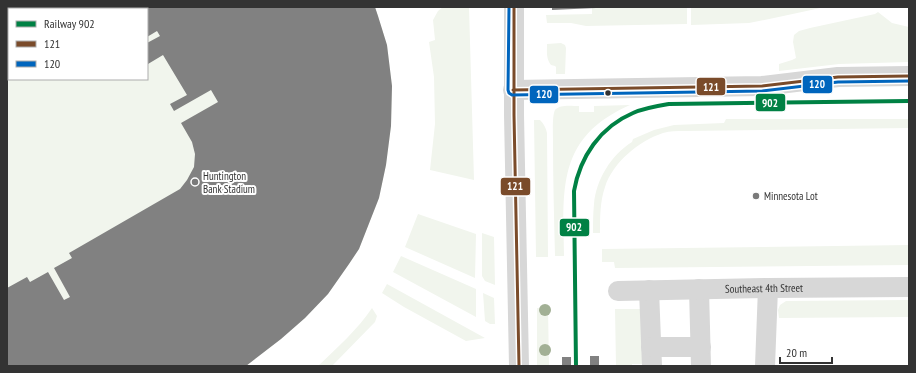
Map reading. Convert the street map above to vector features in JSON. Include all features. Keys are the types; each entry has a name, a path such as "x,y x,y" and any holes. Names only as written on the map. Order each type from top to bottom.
{"street":[{"path":"514,7 513,90 519,366"},
{"path":"513,90 762,86 838,77 909,76"},
{"name":"Southeast 4th Street","path":"618,291 909,287"},
{"path":"764,366 768,288"},
{"path":"649,290 651,357 701,357 699,289"}],"shaded area":[{"name":"Huntington Bank Stadium","path":"7,7 375,7 387,45 392,86 391,126 386,165 379,198 359,249 328,294 305,318 246,366 7,366"},
{"path":"443,7 469,7 474,180 430,170 435,124 434,77 429,42 435,40 433,20 438,11"},
{"path":"687,7 687,24 586,26 571,23 547,23 546,15 592,14 592,8"},
{"path":"691,7 825,7 749,23 691,25"},
{"path":"878,12 892,23 909,27 909,62 839,64 779,71 779,64 796,58 793,42 794,35 799,31 875,14"},
{"path":"561,43 565,45 566,48 565,74 556,74 556,67 551,65 548,60 547,44"},
{"path":"630,105 606,118 589,133 577,149 569,167 565,187 564,256 555,256 553,116 555,110 563,106 579,106 579,112 594,112 594,106"},
{"path":"726,119 909,119 909,128 671,131 663,133 636,147 614,169 605,187 602,198 600,233 593,233 595,195 601,177 611,161 624,147 632,142 633,139 654,130 674,125 724,123"},
{"path":"534,120 540,120 545,126 547,133 548,257 536,257"},
{"path":"418,214 476,234 475,278 405,247"},
{"path":"482,233 494,237 495,285 485,281 482,276"},
{"path":"909,245 909,265 615,268 614,262 602,262 602,249"},
{"path":"401,256 476,289 476,317 393,272"},
{"path":"387,284 485,338 466,341 404,307 382,293"},
{"path":"483,293 494,298 495,324 490,324 485,321"},
{"path":"909,300 909,317 779,318 778,310 780,305 786,301"},
{"path":"372,308 377,316 375,322 332,366 318,366 354,331"},
{"path":"537,308 548,308 549,366 537,366"},
{"path":"615,309 640,309 645,364 616,366"}],"building":[{"name":"Huntington Bank Stadium","path":"7,7 375,7 387,45 392,86 391,126 386,165 379,198 359,249 328,294 305,318 246,366 7,366 7,288 27,277 30,282 48,272 64,300 70,297 54,268 72,258 69,253 180,189 194,167 195,154 192,142 181,123 218,102 211,90 174,111 170,104 187,95 163,55 148,64 148,42 160,36 157,31 148,36 148,8 8,8 7,62"},
{"path":"552,7 596,7 596,8 552,10"},
{"path":"590,356 599,356 599,366 590,366"},
{"path":"562,357 571,357 571,366 562,366"}],"rail line":[{"name":"902","path":"576,366 574,191 581,166 593,144 611,126 637,111 669,104 909,101"}],"transit line":[{"name":"120","path":"509,7 508,90 512,95 762,91 838,82 909,81"},
{"name":"121","path":"514,7 514,115 519,366"},
{"name":"121","path":"513,90 762,86 838,77 909,76"}],"place":[{"name":"Huntington Bank Stadium","path":"195,182"},
{"name":"Minnesota Lot","path":"756,196"}]}
